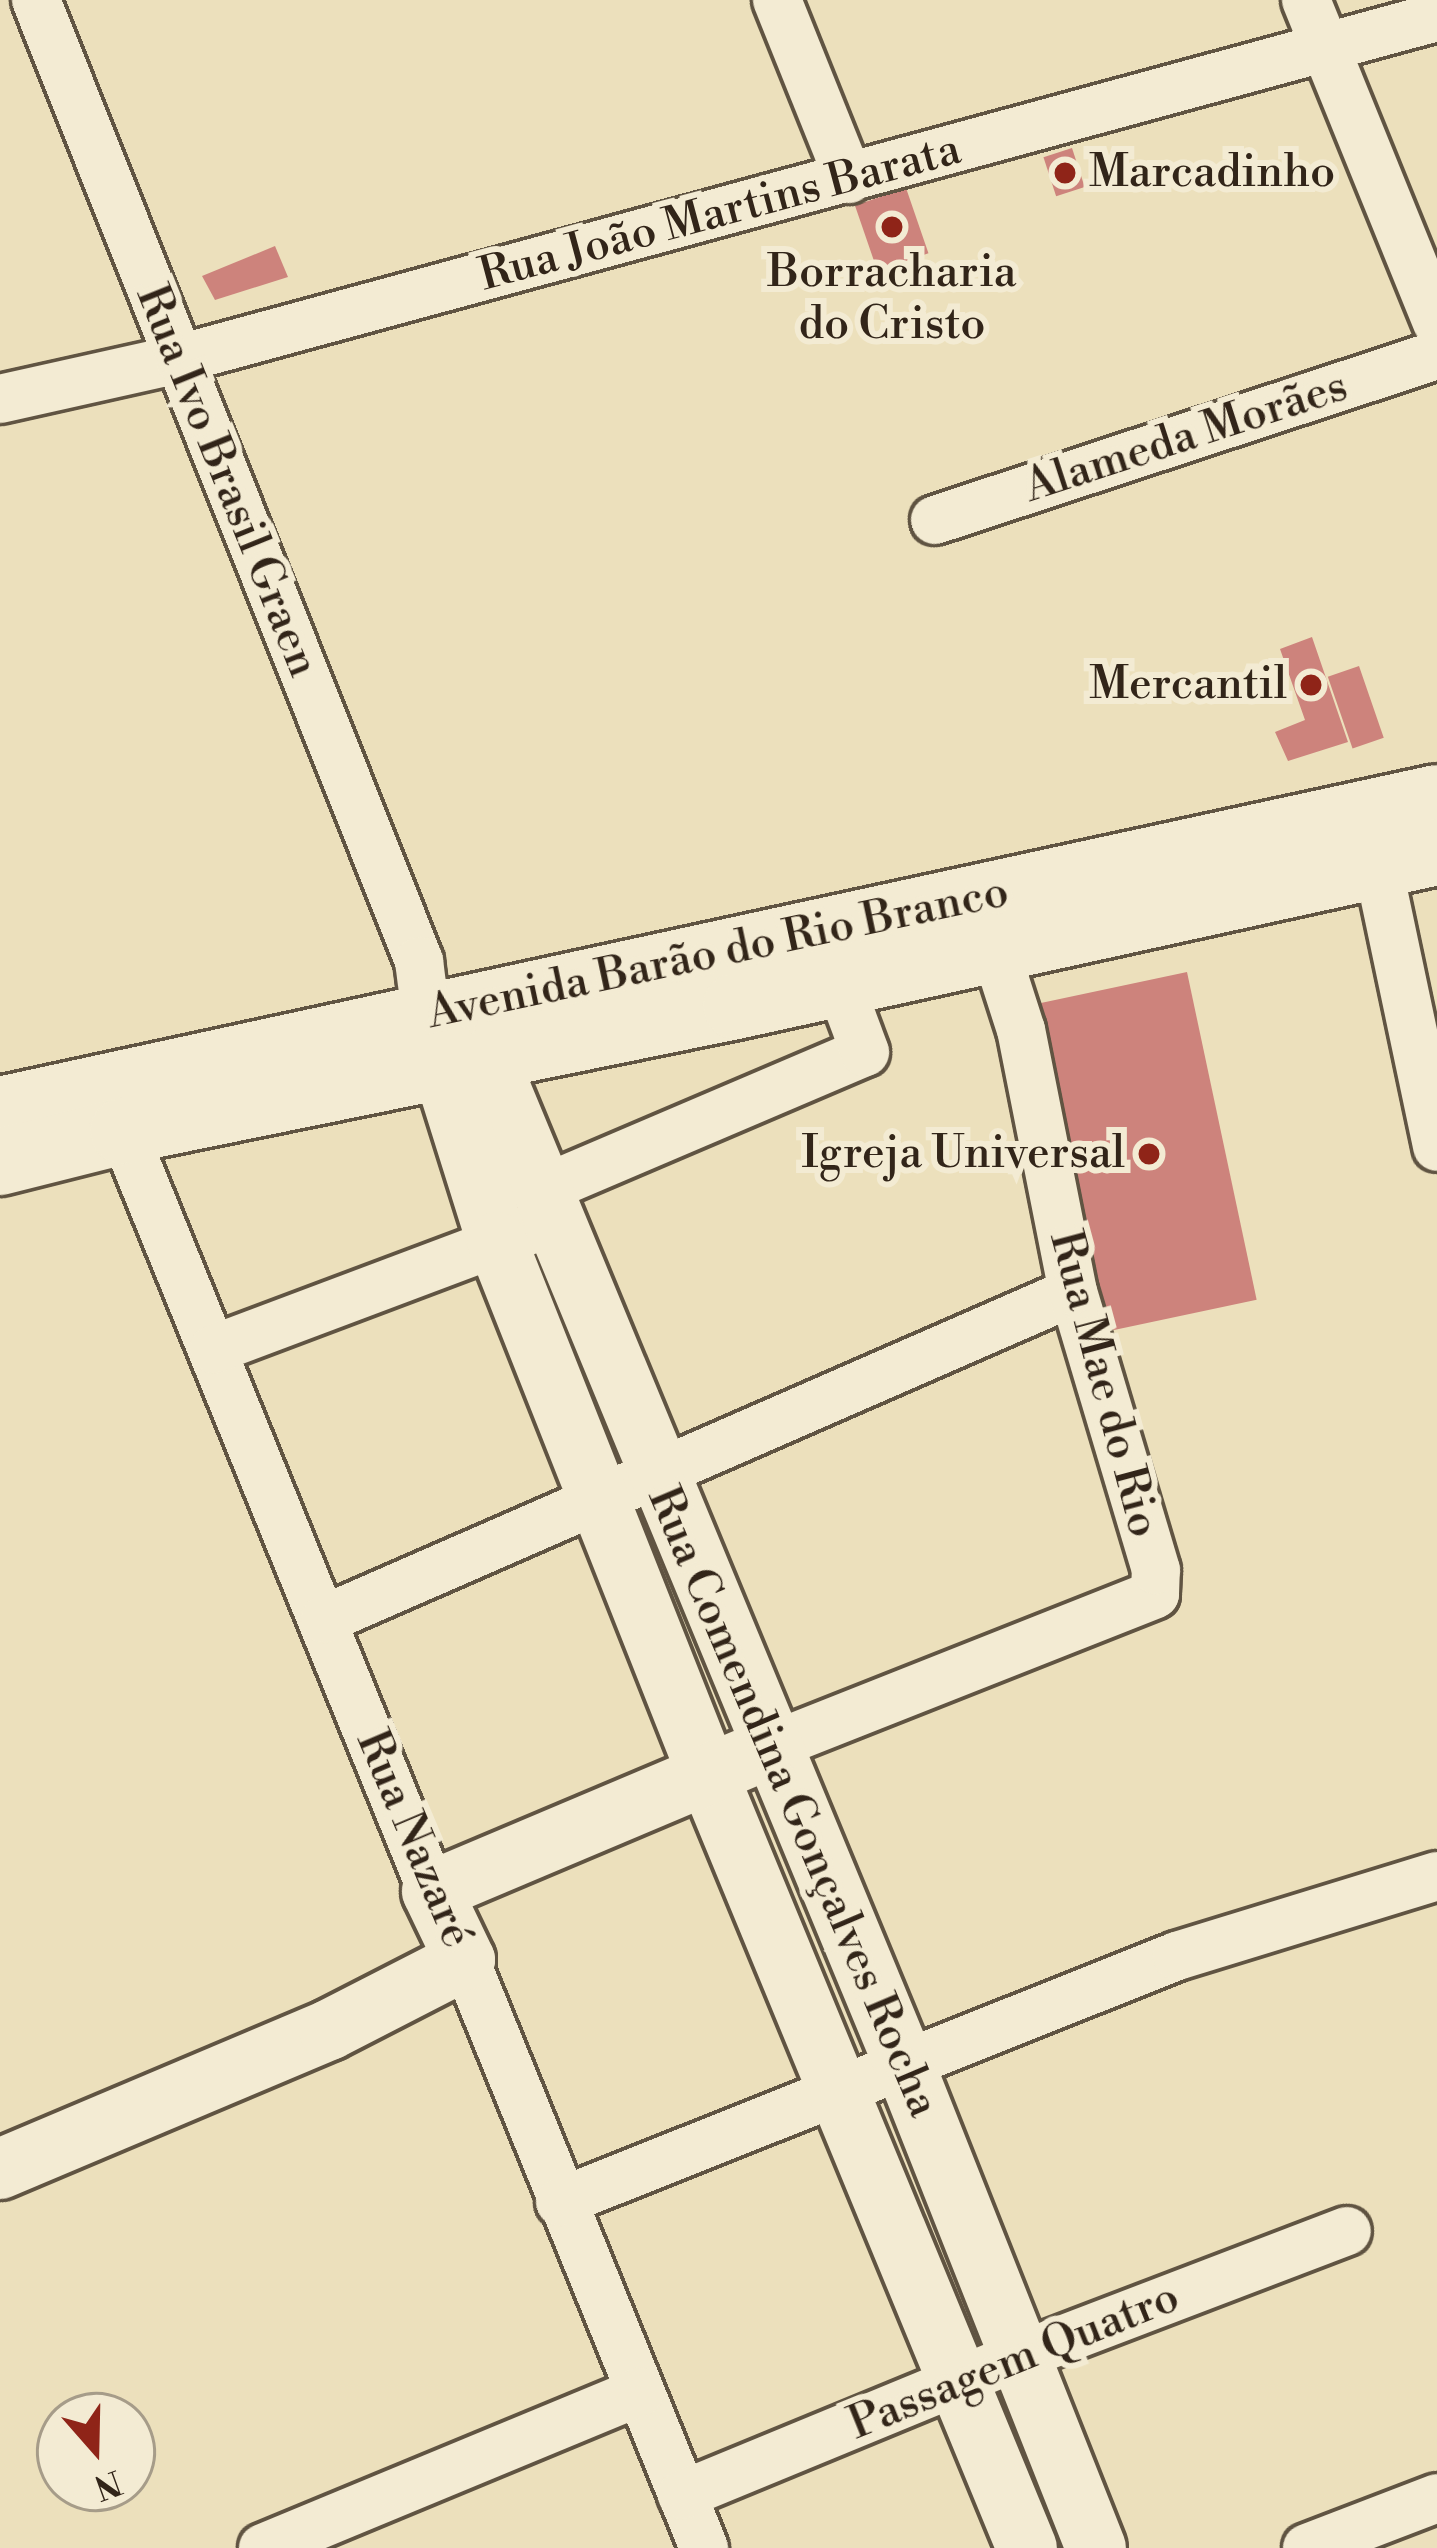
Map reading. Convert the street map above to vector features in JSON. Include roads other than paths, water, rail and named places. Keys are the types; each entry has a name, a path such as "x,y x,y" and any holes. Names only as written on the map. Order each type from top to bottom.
{"main road":[{"name":"Avenida Barão do Rio Branco","path":"1,1119 1437,798"},
{"name":"Avenida Barão do Rio Branco","path":"1,1119 123,1130 449,1022 839,982 1407,859"}],"street":[{"name":"Rua Ivo Brasil Graen","path":"36,0 449,1022"},
{"path":"777,0 849,179"},
{"path":"1306,0 1437,322"},
{"name":"Rua João Martins Barata","path":"0,399 179,358 1437,17"},
{"name":"Alameda Morães","path":"934,520 1437,355"},
{"path":"1407,859 1437,1147"},
{"name":"Rua Mae do Rio","path":"772,1746 1140,1604 1155,1594 1156,1570 1073,1292 1021,1030 994,946"},
{"path":"214,1349 530,1218 865,1052 839,982"},
{"name":"Rua Comendina Gonçalves Rocha","path":"449,1022 530,1218 657,1474 905,2066 1096,2548"},
{"name":"Rua Nazaré","path":"123,1130 704,2548"},
{"name":"Rua Comendina Gonçalves Rocha","path":"530,1218 599,1499 956,2384 1027,2548"},
{"path":"325,1619 1073,1292"},
{"path":"432,1891 772,1746"},
{"path":"560,2202 1178,1957 1437,1876"},
{"path":"0,2169 329,2030 464,1960"},
{"name":"Passagem Quatro","path":"682,2495 1017,2357 1347,2231"},
{"path":"263,2548 640,2392"},
{"path":"1307,2548 1437,2498"}],"place":[{"name":"Marcadinho","path":"1065,173"},
{"name":"Borracharia do Cristo","path":"892,227"},
{"name":"Mercantil","path":"1311,685"},
{"name":"Igreja Universal","path":"1149,1154"}]}
